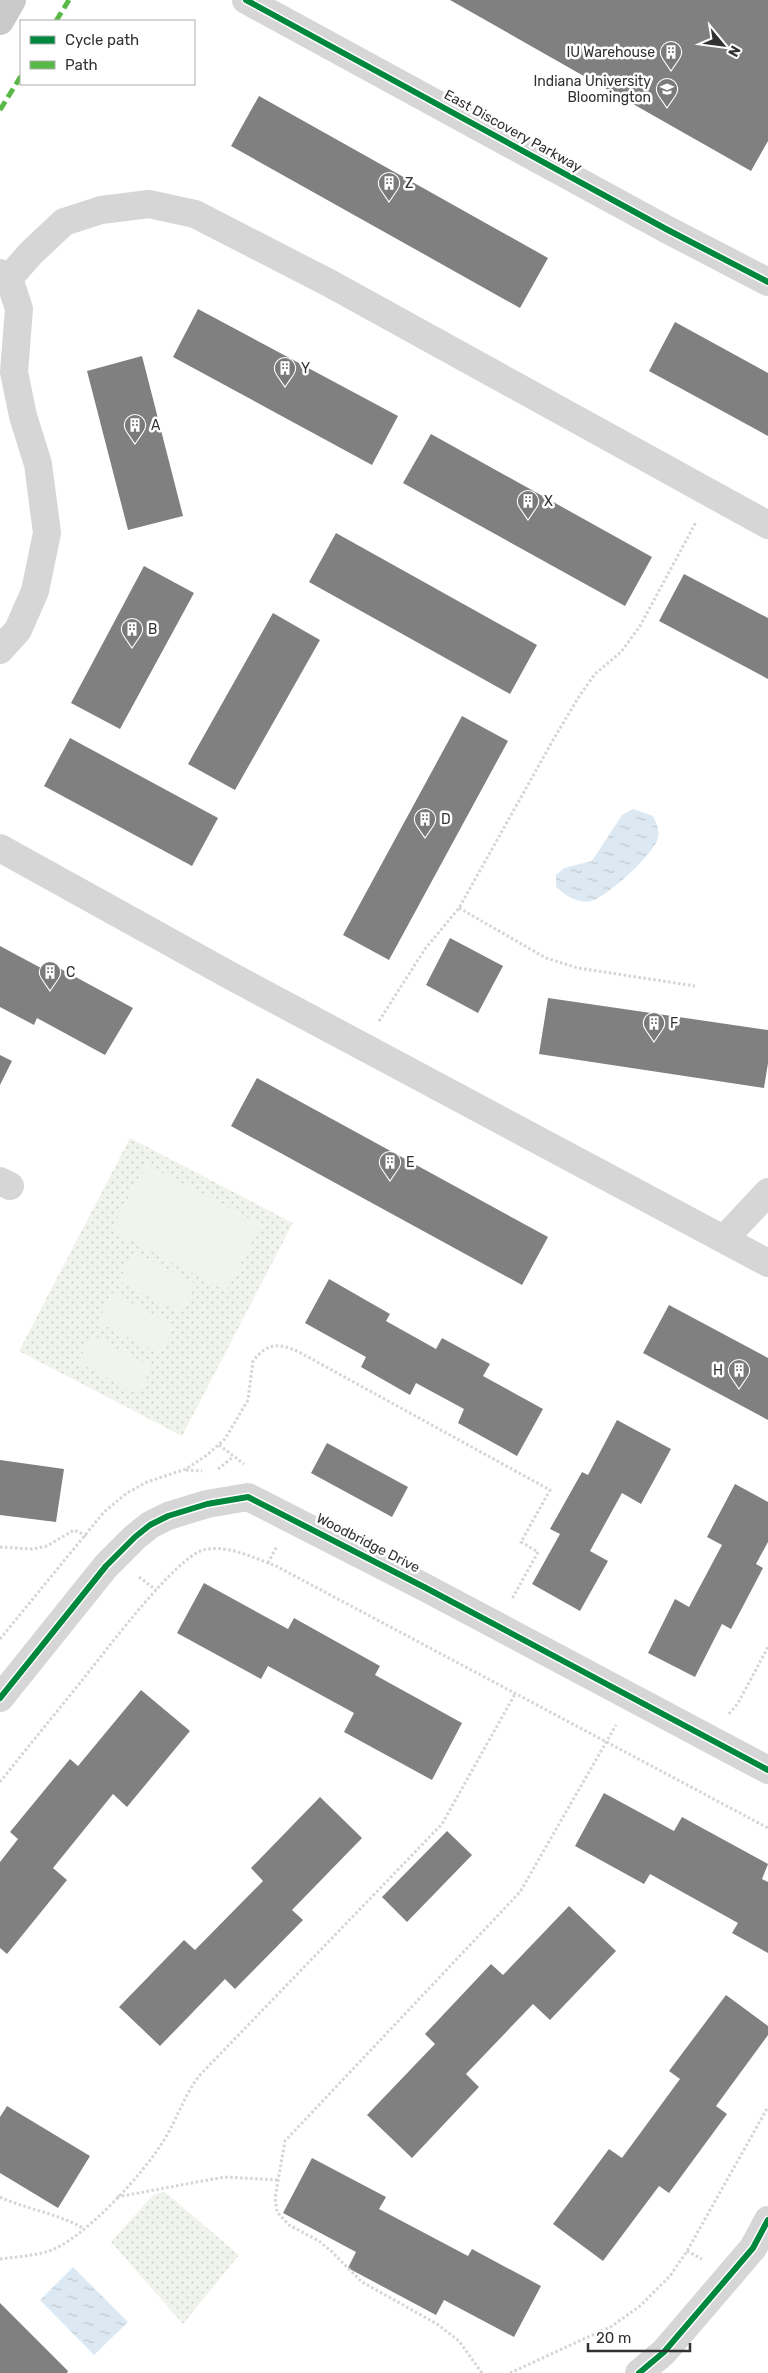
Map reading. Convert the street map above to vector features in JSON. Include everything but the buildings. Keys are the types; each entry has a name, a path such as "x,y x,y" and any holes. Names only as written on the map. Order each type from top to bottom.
{"main road":[{"path":"0,22 12,0"}],"street":[{"name":"East Discovery Parkway","path":"246,0 666,229 768,282"},
{"path":"0,650 18,630 35,591 47,533 38,464 23,416 14,372 20,308 5,276 64,222 101,210 149,204 195,214 331,284 768,526"},
{"path":"0,848 363,1047 768,1262"},
{"path":"724,1239 768,1192"},
{"name":"Woodbridge Drive","path":"0,1698 106,1566 135,1537 150,1525 168,1516 207,1504 248,1496 426,1588 768,1770"},
{"path":"639,2373 664,2352 753,2248 768,2220"}],"path":[{"path":"363,1047 421,955 459,908 580,696 595,674 621,652 640,626 711,494"},
{"path":"459,908 546,958 578,968 695,986"},
{"path":"0,1639 104,1512 127,1493 148,1482 186,1469 225,1440 248,1400 250,1371 258,1355 271,1346 283,1345 550,1490 521,1542 538,1552 508,1606"},
{"path":"214,1470 220,1468 233,1457"},
{"path":"186,1469 210,1471"},
{"path":"0,1547 32,1549 47,1546 74,1530 86,1534"},
{"path":"0,1782 138,1611 190,1556 203,1550 220,1548 247,1555 276,1566 768,1828"},
{"path":"0,2259 46,2252 67,2242 84,2229 116,2198 165,2140 187,2093 198,2076 442,1824 515,1694"},
{"path":"482,2373 459,2341 437,2324 362,2282 319,2242 289,2225 277,2212 275,2198 285,2141 418,2003 520,1892 606,1743"},
{"path":"510,2373 612,2326 640,2306 670,2276 687,2251 768,2107"},
{"path":"116,2198 224,2177 279,2180"},
{"path":"0,2197 23,2206 59,2216 84,2229"}],"shaded area":[{"path":"130,1138 293,1223 182,1436 19,1351"},
{"path":"146,1164 261,1225 226,1291 111,1230"},
{"path":"134,1252 196,1284 181,1313 119,1281"},
{"path":"112,1293 175,1326 159,1354 98,1322"},
{"path":"92,1335 152,1367 138,1394 78,1362"},
{"path":"165,2192 239,2255 183,2324 111,2242 153,2195"}],"water":[{"path":"633,809 653,816 658,832 655,845 639,864 608,892 591,901 577,900 556,887 556,875 564,868 592,861 622,815"},
{"path":"73,2267 128,2322 94,2355 40,2300"}],"marked path":[{"path":"57,20 69,0"},
{"path":"0,110 20,78"}],"cycle path":[{"path":"246,0 666,229 768,282"},
{"path":"0,1698 106,1566 135,1537 150,1525 168,1516 207,1504 248,1497 426,1588 768,1770"},
{"path":"639,2373 664,2352 753,2248 768,2220"}],"place":[{"name":"IU Warehouse","path":"671,71"},
{"name":"Indiana University Bloomington","path":"667,108"},
{"name":"Z","path":"389,202"},
{"name":"Y","path":"285,387"},
{"name":"A","path":"135,444"},
{"name":"X","path":"528,520"},
{"name":"B","path":"132,648"},
{"name":"D","path":"425,838"},
{"name":"C","path":"50,991"},
{"name":"F","path":"654,1042"},
{"name":"E","path":"390,1181"},
{"name":"H","path":"739,1389"}]}
